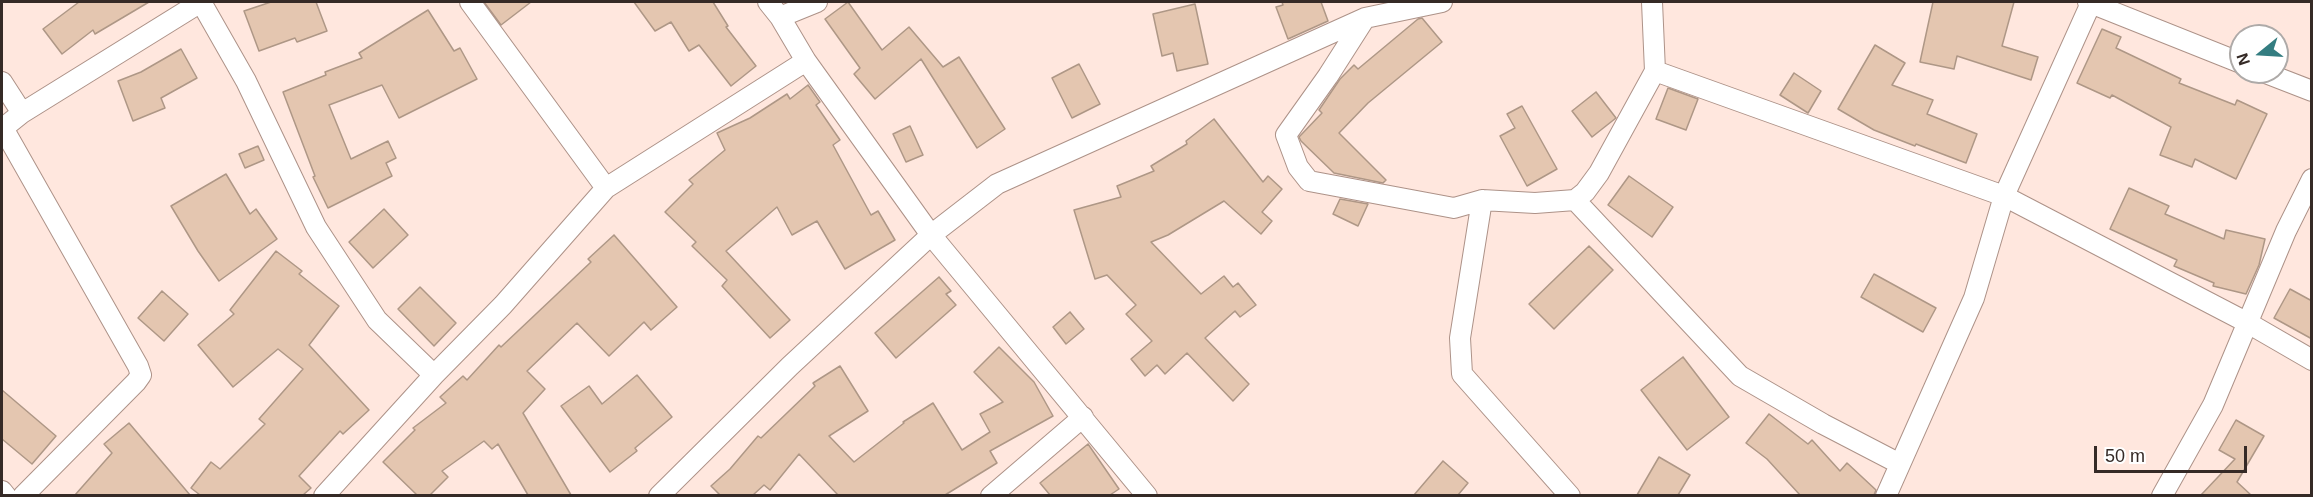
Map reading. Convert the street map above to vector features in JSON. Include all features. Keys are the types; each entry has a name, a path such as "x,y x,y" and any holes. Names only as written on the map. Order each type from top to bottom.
{"street":[{"path":"23,495 141,375 138,366 2,129 22,113 201,2 246,81 316,227 377,320 434,375"},
{"path":"470,2 606,188"},
{"path":"768,2 780,17 806,61 931,235 1147,495"},
{"path":"780,17 816,2"},
{"path":"659,495 790,366 931,235 997,184 1365,18 1442,2"},
{"path":"1365,18 1286,135 1298,167 1309,181 1454,208 1482,200 1535,203 1575,200 1585,192 1599,173 1655,70 1652,2"},
{"path":"1890,494 1900,464 1974,298 2004,196 2090,2 2229,58"},
{"path":"324,495 434,375 503,305 606,188 806,61"},
{"path":"1655,70 2004,196 2248,323 2312,360"},
{"path":"2,82 22,113"},
{"path":"2289,82 2312,91"},
{"path":"2162,495 2213,405 2286,231 2312,179"},
{"path":"1482,200 1460,338 1462,374 1570,495"},
{"path":"1575,200 1740,376 1823,424 1900,464"},
{"path":"991,495 1083,417"},
{"path":"2,491 6,495"}],"building":[{"path":"79,2 149,2 95,34 93,30 62,54 43,29"},
{"path":"271,2 316,2 327,31 297,42 295,38 259,51 244,11"},
{"path":"484,2 531,2 501,25"},
{"path":"634,2 713,2 728,26 726,27 756,66 731,86 699,45 689,51 671,22 655,31"},
{"path":"848,2 882,50 909,27 943,67 959,57 1005,129 977,148 921,59 875,99 854,74 860,68 825,19"},
{"path":"1282,2 1321,2 1328,21 1288,39 1276,7 1283,5"},
{"path":"1933,2 2014,2 2002,46 2038,57 2031,80 1957,56 1954,69 1920,62"},
{"path":"1195,4 1208,64 1177,71 1173,53 1162,56 1153,14"},
{"path":"428,10 454,51 460,48 477,79 399,118 382,85 329,105 351,159 388,141 396,158 386,163 392,176 328,208 313,177 315,176 283,92 362,58 359,53"},
{"path":"1422,18 1442,42 1368,103 1339,133 1386,180 1383,183 1334,173 1299,137 1322,113 1319,110 1340,79 1354,65 1358,69"},
{"path":"2102,29 2121,37 2116,48 2181,79 2179,83 2235,105 2237,100 2267,114 2236,179 2195,159 2192,167 2160,155 2171,127 2112,95 2110,98 2077,83"},
{"path":"1875,45 1905,63 1892,85 1933,100 1927,114 1977,134 1966,163 1874,130 1838,109"},
{"path":"181,49 197,78 161,98 165,108 133,121 118,81 141,72"},
{"path":"1079,64 1100,104 1072,118 1052,78"},
{"path":"1794,73 1821,91 1808,113 1780,95"},
{"path":"808,85 820,102 816,105 840,140 833,145 871,215 878,211 895,240 845,269 817,221 792,235 777,207 726,251 790,320 770,338 722,286 727,280 692,246 696,242 665,212 693,184 689,180 725,150 717,133 750,118 787,94 790,99"},
{"path":"1668,88 1698,99 1686,130 1656,119"},
{"path":"1596,92 1616,118 1592,137 1572,111"},
{"path":"1522,106 1557,169 1527,186 1500,136 1515,128 1507,114"},
{"path":"1214,119 1263,182 1268,176 1282,189 1262,212 1272,221 1261,234 1224,201 1168,235 1151,242 1201,294 1224,276 1233,287 1238,283 1256,305 1240,317 1235,311 1205,338 1249,384 1233,401 1187,353 1165,374 1157,365 1145,376 1131,359 1152,341 1126,314 1136,305 1107,275 1095,279 1074,210 1121,197 1117,186 1154,171 1151,166 1187,144 1186,141"},
{"path":"910,126 923,155 906,162 893,134"},
{"path":"258,146 264,160 245,168 239,154"},
{"path":"226,174 250,214 256,209 277,239 219,281 171,206"},
{"path":"1629,176 1673,207 1652,237 1608,205"},
{"path":"2129,188 2169,206 2165,214 2224,239 2226,230 2265,239 2259,265 2246,294 2213,286 2214,283 2174,266 2177,260 2110,229"},
{"path":"1340,199 1368,204 1358,226 1333,214"},
{"path":"384,209 408,235 373,268 349,242"},
{"path":"614,235 677,307 651,330 644,322 609,356 577,323 527,371 545,389 523,413 571,495 528,495 498,444 492,449 484,441 442,471 448,477 430,495 417,495 383,462 415,430 413,428 446,403 440,397 463,376 467,380 499,345 501,347 591,262 588,259"},
{"path":"1589,246 1613,270 1554,329 1529,304"},
{"path":"276,251 302,271 299,274 339,306 309,345 369,410 343,434 340,431 299,476 311,488 303,495 200,495 191,488 211,462 220,469 265,424 259,419 303,369 278,349 233,387 198,345 234,314 230,310"},
{"path":"1874,274 1936,308 1923,332 1861,297"},
{"path":"939,277 951,291 946,294 956,305 896,358 875,333"},
{"path":"420,287 456,323 434,346 398,309"},
{"path":"2290,289 2312,301 2312,339 2274,318"},
{"path":"162,291 188,314 164,341 138,318"},
{"path":"1070,312 1084,329 1066,344 1053,327"},
{"path":"999,347 1034,382 1053,416 990,451 997,463 945,495 838,495 799,454 770,490 764,485 753,495 720,495 711,486 730,469 758,436 761,438 815,386 813,383 840,366 868,411 829,436 854,462 903,422 933,403 962,450 990,432 980,414 1003,402 974,372"},
{"path":"1683,357 1729,417 1687,450 1641,390"},
{"path":"637,375 672,417 635,448 637,451 610,472 561,406 589,386 602,404"},
{"path":"2,390 56,436 32,464 2,439"},
{"path":"1769,414 1808,444 1812,440 1840,471 1847,463 1876,490 1874,495 1800,495 1767,459 1746,443"},
{"path":"2236,420 2264,436 2237,482 2251,495 2201,495 2235,459 2219,450"},
{"path":"129,423 190,495 75,495 112,453 104,444"},
{"path":"1088,444 1119,489 1110,495 1050,495 1040,483"},
{"path":"1659,457 1690,475 1678,495 1637,495"},
{"path":"1443,461 1468,483 1458,495 1414,495"}]}
